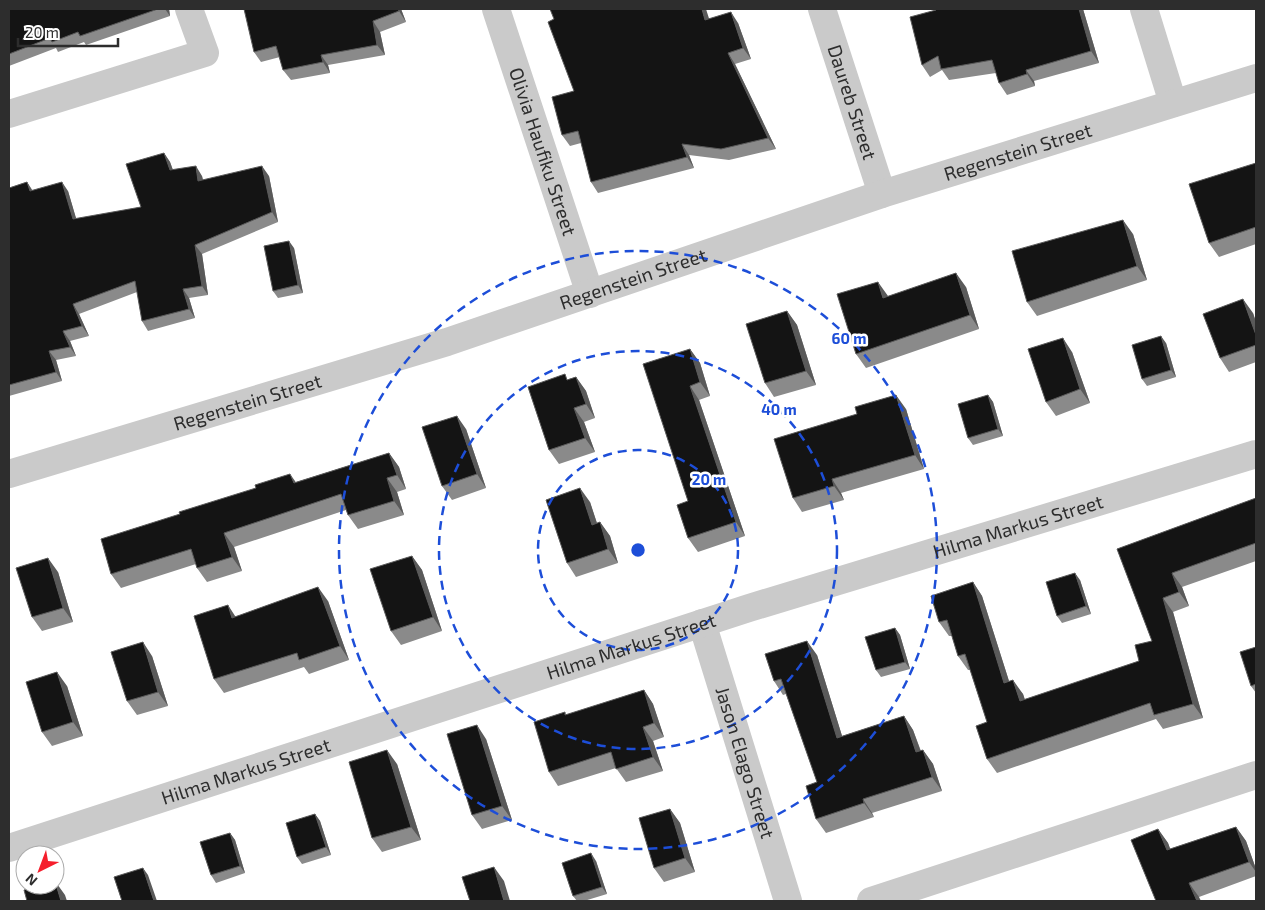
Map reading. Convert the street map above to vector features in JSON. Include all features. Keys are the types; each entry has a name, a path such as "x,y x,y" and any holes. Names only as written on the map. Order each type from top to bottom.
{"street":[{"path":"9,114 205,53 189,9"},
{"name":"Olivia Haufiku Street","path":"496,9 590,294"},
{"name":"Daureb Street","path":"822,9 882,194"},
{"path":"1144,9 1174,103"},
{"name":"Regenstein Street","path":"9,474 447,342 882,194 1256,78"},
{"name":"Hilma Markus Street","path":"9,848 702,623 1256,454"},
{"name":"Jason Elago Street","path":"702,623 788,901"},
{"path":"871,901 1256,775"}],"building":[{"path":"9,9 158,9 80,36 78,32 52,42 50,38 9,54"},
{"path":"244,9 398,9 399,11 373,21 377,45 321,55 323,62 283,70 276,46 254,52"},
{"path":"550,9 702,9 705,20 731,12 743,48 728,53 768,138 721,149 682,144 687,157 591,182 578,131 562,135 552,97 574,91 548,22 554,19"},
{"path":"936,9 1079,9 1091,51 1026,70 1027,74 999,83 992,60 941,69 938,56 922,65 910,17"},
{"path":"164,153 170,170 196,166 198,181 262,166 272,212 195,245 202,286 183,289 189,309 142,321 135,281 73,304 82,326 63,331 70,347 49,351 56,372 9,385 9,188 27,182 30,191 62,182 73,219 141,207 126,164"},
{"path":"1256,163 1256,227 1209,243 1189,184"},
{"path":"1123,220 1137,266 1027,302 1012,251"},
{"path":"289,241 298,285 273,291 264,246"},
{"path":"956,273 970,315 856,354 837,294 878,282 883,298"},
{"path":"1243,299 1256,335 1256,345 1220,358 1203,314"},
{"path":"787,311 806,371 765,383 746,324"},
{"path":"1161,336 1171,370 1142,379 1132,345"},
{"path":"1063,338 1080,389 1046,402 1028,349"},
{"path":"690,349 700,382 690,386 736,522 688,538 677,505 688,501 643,364"},
{"path":"565,374 567,380 576,377 586,404 574,408 585,438 549,450 528,387"},
{"path":"896,395 915,455 832,479 834,486 793,498 774,439 857,414 855,407"},
{"path":"988,395 998,429 968,438 958,404"},
{"path":"457,416 477,474 442,486 422,427"},
{"path":"389,453 397,475 387,478 394,501 348,515 341,494 224,533 232,557 197,568 191,549 111,574 101,539 256,488 255,485 290,474 294,483"},
{"path":"580,488 592,525 600,522 608,549 567,563 546,500"},
{"path":"1256,498 1256,543 1172,573 1179,592 1163,598 1193,704 1154,715 1150,703 987,759 976,726 987,722 965,654 958,656 947,620 939,622 931,596 973,582 1004,683 1013,680 1020,701 1139,661 1135,645 1152,641 1117,549"},
{"path":"412,556 433,617 391,631 370,569"},
{"path":"48,558 63,608 32,617 16,568"},
{"path":"1075,573 1086,606 1057,616 1046,582"},
{"path":"318,587 340,646 299,660 297,653 214,679 194,616 228,605 232,618"},
{"path":"895,628 905,662 876,670 865,637"},
{"path":"807,641 837,738 904,716 916,752 923,750 932,777 863,799 864,803 816,819 806,786 817,782 781,679 774,681 765,654"},
{"path":"143,642 158,692 127,701 111,652"},
{"path":"1256,647 1256,684 1251,686 1240,652"},
{"path":"57,672 73,722 42,732 26,682"},
{"path":"644,690 654,723 643,727 653,757 616,769 611,752 549,772 534,722 565,712 565,715"},
{"path":"477,725 502,806 472,815 447,734"},
{"path":"387,750 411,827 372,838 349,762"},
{"path":"670,809 685,858 654,868 639,818"},
{"path":"315,814 326,847 297,857 286,823"},
{"path":"1236,827 1249,862 1189,883 1197,901 1156,901 1131,840 1158,829 1167,850"},
{"path":"230,833 240,866 211,875 200,842"},
{"path":"591,853 602,887 573,896 562,863"},
{"path":"494,867 504,901 470,901 462,877"},
{"path":"143,868 154,901 122,901 114,877"},
{"path":"25,895 59,895 61,901 27,901"}]}
